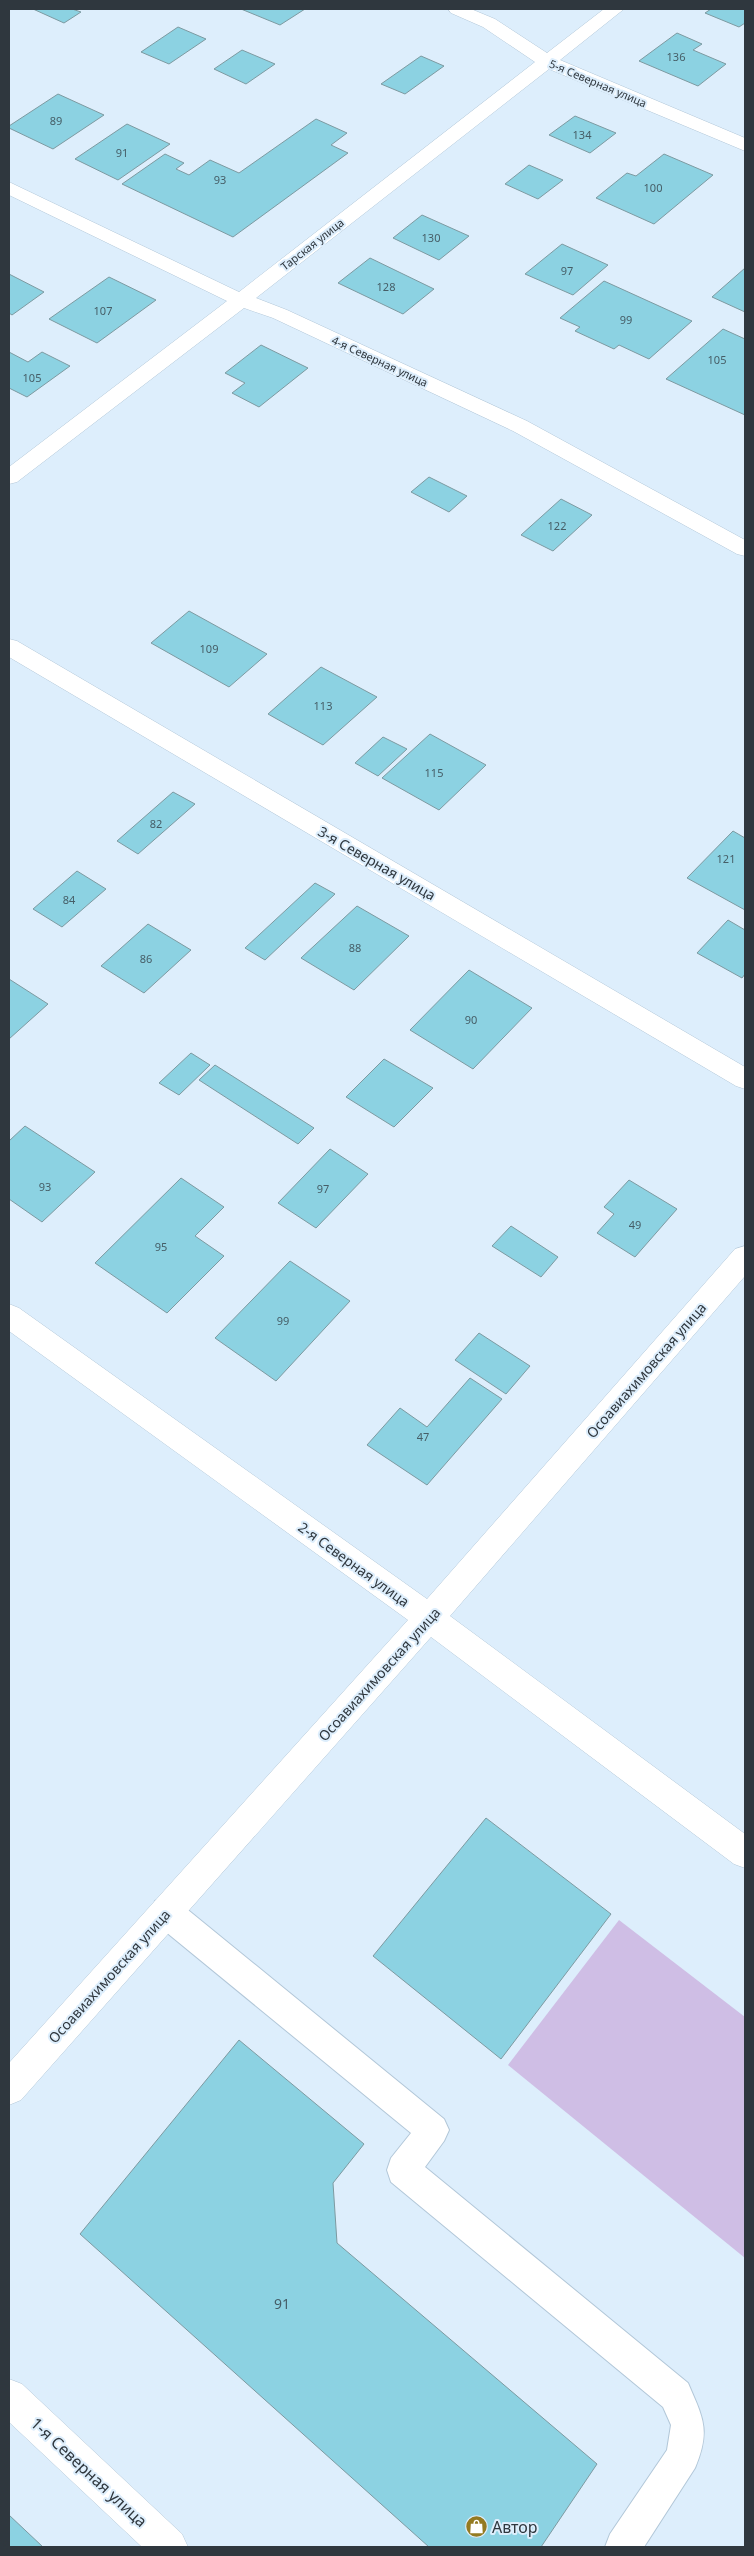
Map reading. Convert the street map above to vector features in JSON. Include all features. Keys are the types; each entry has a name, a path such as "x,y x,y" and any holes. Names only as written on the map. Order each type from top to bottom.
{"street":[{"name":"5-я Северная улица","path":"457,9 489,23 546,60 745,145"},
{"name":"Тарская улица","path":"9,477 242,300 546,60 614,9"},
{"name":"4-я Северная улица","path":"9,188 242,300 280,314 520,426 745,549"},
{"name":"3-я Северная улица","path":"9,647 745,1079"},
{"name":"Осоавиахимовская улица","path":"9,2088 429,1618 745,1257"},
{"name":"2-я Северная улица","path":"9,1316 429,1618 745,1853"},
{"name":"1-я Северная улица","path":"13,2410 169,2547"}],"lane":[{"path":"166,1912 432,2130 403,2170 676,2395 688,2424 682,2456 623,2547"}],"shaded area":[{"path":"619,1920 745,2017 745,2258 508,2065"}],"building":[{"path":"33,9 72,9 81,12 64,23"},
{"path":"241,9 305,9 280,25"},
{"path":"711,9 745,9 745,23 739,27 705,13"},
{"path":"178,27 206,39 169,64 141,52"},
{"path":"677,33 702,44 693,50 726,64 698,86 639,61"},
{"path":"242,50 275,64 246,84 214,69"},
{"path":"421,56 444,66 405,94 381,84"},
{"path":"58,94 104,115 53,149 9,128 9,126"},
{"path":"575,116 616,133 590,153 549,135"},
{"path":"316,119 347,133 331,145 348,153 233,237 122,184 165,154 184,163 176,169 189,175 210,160 239,173"},
{"path":"127,124 170,144 118,180 75,159"},
{"path":"664,154 713,175 654,224 596,198 627,173 636,176"},
{"path":"529,165 563,180 538,199 505,184"},
{"path":"422,215 469,236 439,260 393,238"},
{"path":"562,244 608,265 573,295 525,274"},
{"path":"370,258 434,289 403,314 338,283"},
{"path":"745,268 745,312 712,297"},
{"path":"9,274 44,292 12,315 9,313"},
{"path":"109,277 156,300 97,343 49,319"},
{"path":"604,281 692,321 649,359 619,345 614,349 575,331 580,327 560,318"},
{"path":"723,329 745,339 745,415 666,379"},
{"path":"261,345 308,368 259,407 232,393 245,383 225,373"},
{"path":"9,352 28,362 42,352 70,366 27,397 9,388"},
{"path":"429,477 467,496 449,512 411,492"},
{"path":"561,499 592,515 553,551 521,535"},
{"path":"189,611 267,654 229,687 151,643"},
{"path":"321,667 377,697 323,745 268,714"},
{"path":"430,734 486,765 439,810 382,778"},
{"path":"383,737 407,749 378,776 355,763"},
{"path":"173,792 195,804 138,854 117,841"},
{"path":"733,831 745,838 745,910 687,878"},
{"path":"77,871 106,889 62,927 33,909"},
{"path":"315,883 335,894 265,960 245,948"},
{"path":"357,906 409,936 354,990 301,958"},
{"path":"728,920 745,930 745,974 742,978 697,953"},
{"path":"148,924 191,950 144,993 101,966"},
{"path":"469,970 532,1008 473,1069 410,1030"},
{"path":"9,979 48,1004 9,1039"},
{"path":"191,1053 210,1065 179,1095 159,1083"},
{"path":"384,1059 433,1088 394,1127 346,1097"},
{"path":"215,1065 314,1128 298,1144 199,1080"},
{"path":"25,1126 95,1172 42,1222 9,1199 9,1141"},
{"path":"330,1149 368,1174 316,1228 278,1203"},
{"path":"181,1178 224,1207 195,1236 224,1256 167,1313 95,1263"},
{"path":"629,1180 677,1209 635,1257 597,1233 614,1214 604,1207"},
{"path":"511,1226 558,1257 541,1277 492,1246"},
{"path":"290,1261 350,1301 276,1381 215,1338"},
{"path":"479,1333 530,1366 506,1394 455,1360"},
{"path":"470,1378 502,1399 427,1485 367,1445 400,1408 427,1427"},
{"path":"486,1818 611,1914 501,2059 373,1956"},
{"path":"239,2040 364,2144 333,2183 337,2243 597,2464 541,2547 429,2547 80,2234"},
{"path":"9,2515 43,2547 9,2547"}],"place":[{"name":"Автор","path":"476,2527"}]}
